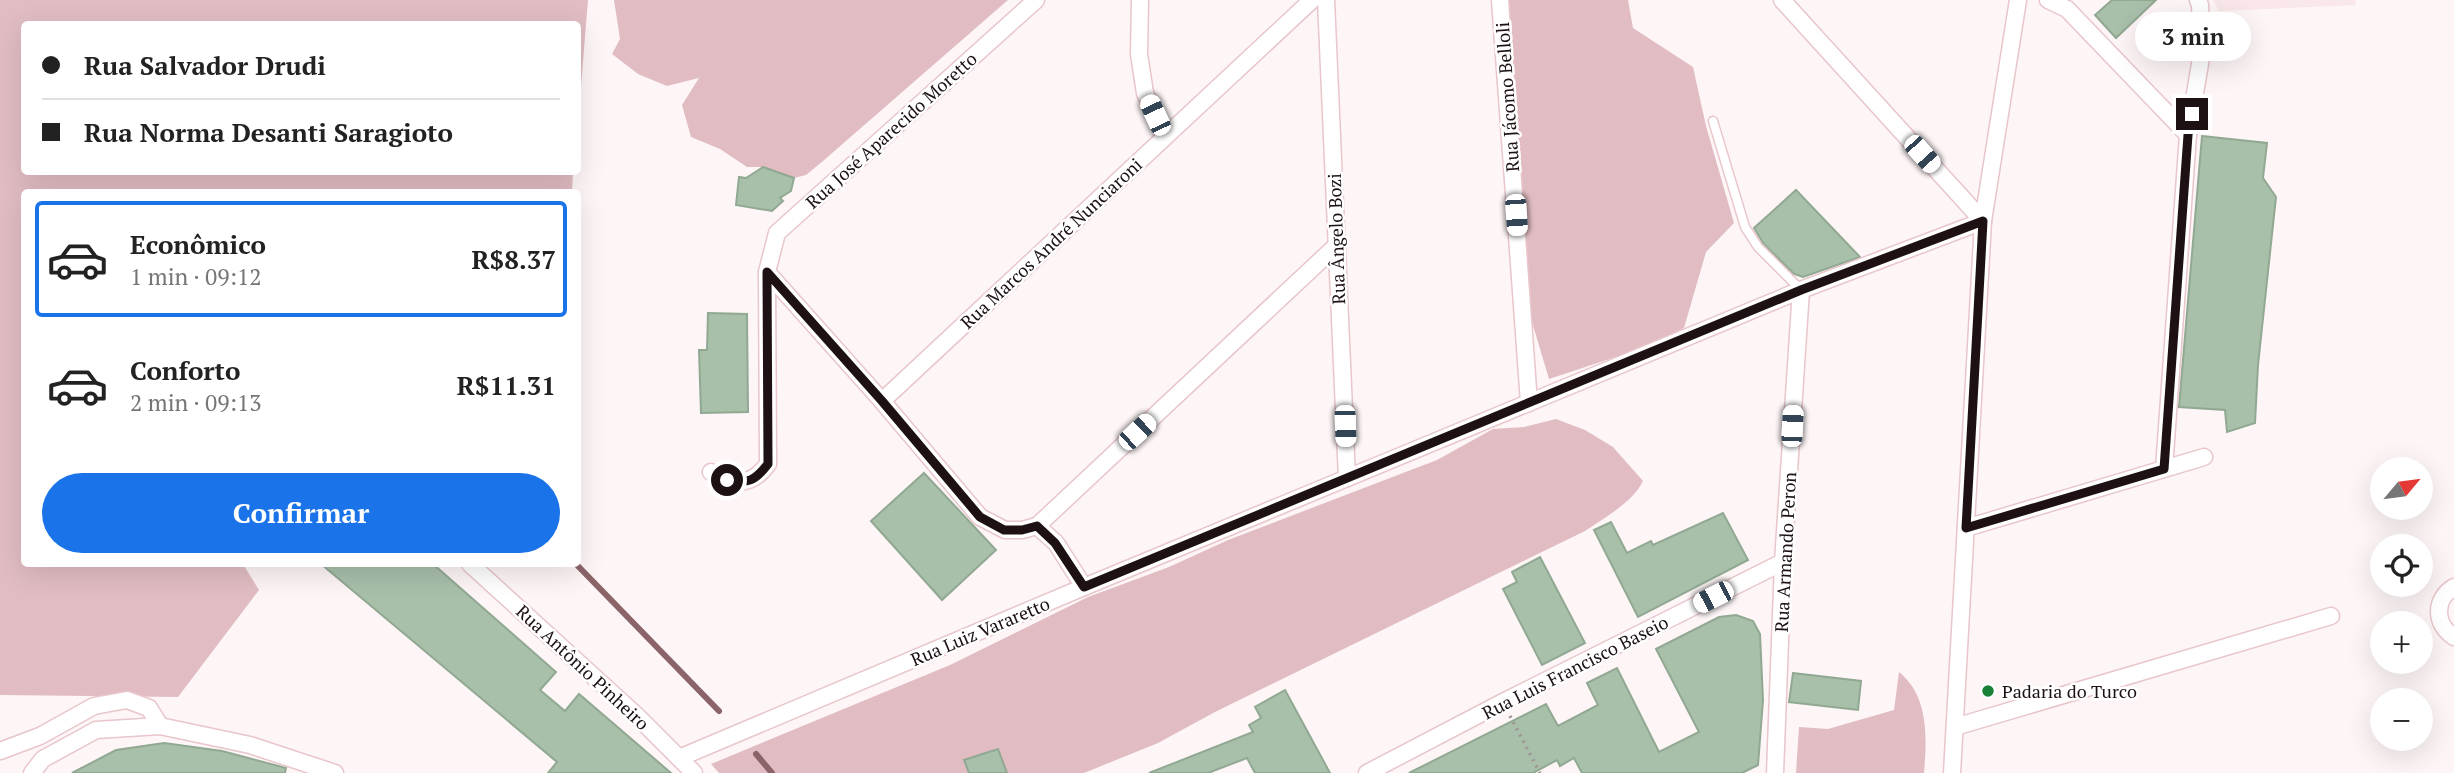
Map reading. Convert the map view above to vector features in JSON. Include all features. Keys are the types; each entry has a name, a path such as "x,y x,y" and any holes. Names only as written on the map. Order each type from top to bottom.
{"street":[{"name":"Rua José Aparecido Moretto","path":"711,472 727,480 746,482 759,476 768,464 767,272 777,233 1035,0"},
{"path":"1140,0 1139,54 1145,93 1165,136"},
{"name":"Rua Marcos André Nunciaroni","path":"882,401 1312,0"},
{"name":"Rua Ângelo Bozi","path":"1326,0 1347,478"},
{"name":"Rua Jácomo Belloli","path":"1500,0 1529,403"},
{"path":"1782,0 1983,221"},
{"path":"1952,773 1983,221 2018,0"},
{"path":"2048,0 2067,9 2188,135"},
{"path":"2164,469 2188,135 2202,52 2198,0"},
{"name":"Rua Luiz Vararetto","path":"679,758 1801,290 1983,221"},
{"path":"767,272 882,401 980,517 1004,530 1022,530 1037,526 1337,245"},
{"name":"Rua Armando Peron","path":"1775,773 1783,562 1801,290"},
{"path":"1966,528 2204,457"},
{"path":"1037,526 1055,543 1084,587"},
{"name":"Rua Luis Francisco Baseio","path":"1367,773 1783,562"},
{"name":"Rua Antônio Pinheiro","path":"473,567 627,707 694,773"},
{"path":"2453,584 2439,604 2438,612 2440,621 2453,637"},
{"path":"1955,727 2331,616"},
{"path":"0,751 40,736 94,706 127,700 149,708 160,726"},
{"path":"32,773 43,759 96,730 160,726 250,745 334,773"}],"lane":[{"path":"1713,121 1745,227 1758,247 1801,290"}],"path":[{"path":"1503,702 1540,773"}],"shaded area":[{"path":"0,0 588,0 581,86 581,21 21,21 21,175 573,175 572,189 21,189 21,567 245,567 259,590 178,697 0,695"},
{"path":"614,0 1008,0 823,161 806,175 794,178 763,167 747,167 720,149 691,137 682,105 699,78 667,86 638,74 612,54 620,39"},
{"path":"1508,0 1628,0 1633,28 1693,67 1706,126 1734,223 1706,252 1684,328 1646,347 1549,379 1529,312"},
{"path":"2213,0 2355,0 2356,5 2219,11"},
{"path":"1556,419 1585,430 1613,447 1643,481 1625,503 1585,531 1215,712 1158,743 1084,773 719,773 711,764 950,665 1088,597 1437,460 1493,429 1524,427"},
{"path":"1899,672 1909,682 1921,705 1926,746 1924,773 1796,773 1799,727 1828,729 1894,710"}],"building":[{"path":"2112,0 2156,0 2116,38 2095,15"},
{"path":"2202,136 2267,143 2263,178 2276,197 2258,365 2255,423 2227,432 2225,410 2179,407"},
{"path":"763,167 794,178 791,191 780,198 783,201 772,211 736,205 739,177 746,178"},
{"path":"1796,190 1860,257 1803,277 1794,274 1763,243 1754,228"},
{"path":"708,313 747,314 748,412 701,413 699,350 707,350"},
{"path":"924,473 996,550 942,600 871,521"},
{"path":"1723,513 1748,560 1638,617 1594,530 1611,522 1627,553 1651,541 1653,545"},
{"path":"1540,557 1585,643 1542,665 1503,589 1517,582 1512,572"},
{"path":"325,567 436,567 556,672 540,690 565,711 579,694 671,773 548,773 557,762"},
{"path":"1736,615 1753,621 1760,634 1763,700 1758,765 1742,773 1582,773 1574,758 1560,766 1557,760 1533,773 1409,773 1546,704 1558,726 1598,705 1587,683 1617,668 1659,752 1699,732 1656,649 1719,617"},
{"path":"1793,673 1861,681 1858,710 1789,702"},
{"path":"1285,690 1330,773 1255,773 1247,758 1208,773 1149,773 1253,732 1249,725 1261,718 1255,707"},
{"path":"164,743 222,751 286,768 285,773 72,773 116,750"},
{"path":"998,749 1007,773 969,773 964,760"}],"waterway":[{"path":"579,567 719,711"},
{"path":"756,754 772,773"}],"place":[{"name":"Padaria do Turco","path":"1988,691"}],"route":[{"path":"727,480 746,482 759,476 768,464 767,272 882,401 980,517 1004,530 1022,530 1037,526 1055,543 1084,587 1801,290 1983,221 1966,528 2164,469 2188,135 2192,114"}]}
